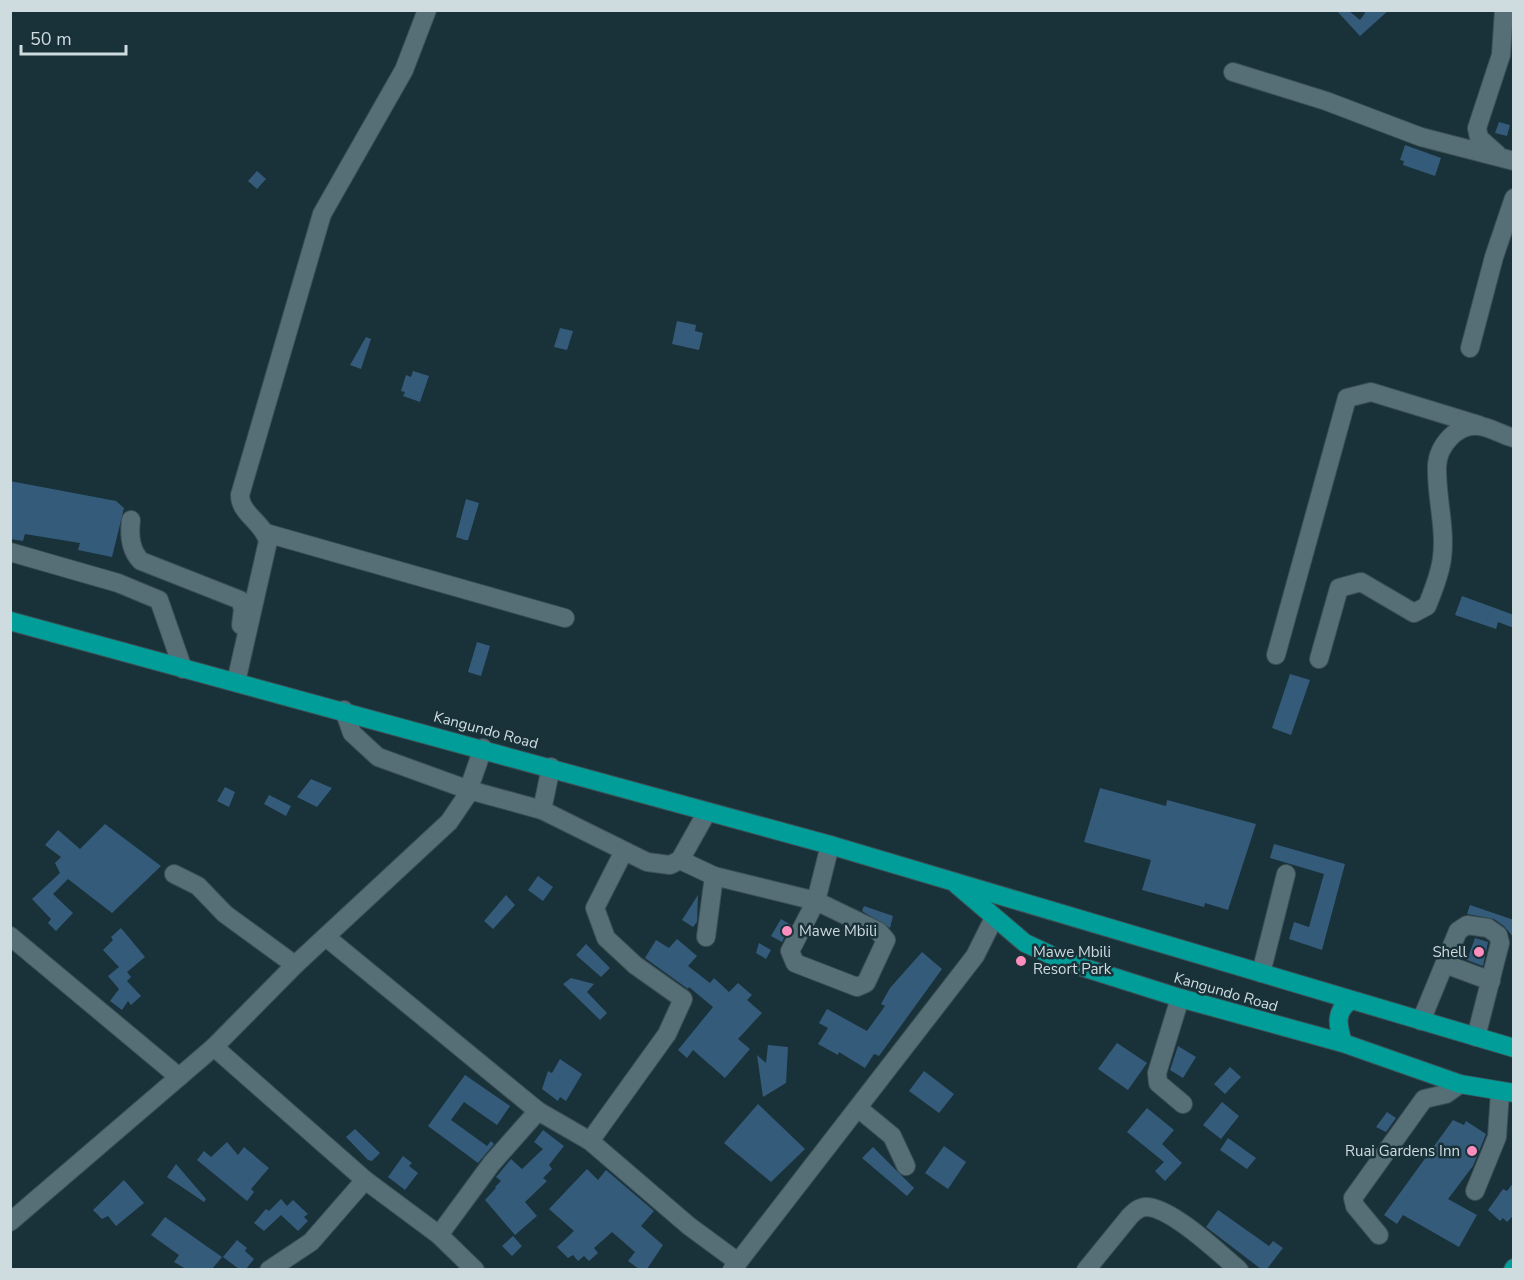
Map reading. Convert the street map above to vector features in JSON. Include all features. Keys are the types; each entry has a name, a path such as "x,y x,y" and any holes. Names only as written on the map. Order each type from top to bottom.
{"highway":[{"name":"Kangundo Road","path":"10,621 183,669 344,710 830,845 1514,1048"},
{"name":"Kangundo Road","path":"951,880 1025,943 1066,962 1180,998 1343,1043 1460,1084 1507,1092"},
{"path":"1343,1043 1337,1025 1338,1014 1342,1006 1350,1001"}],"street":[{"path":"427,10 404,70 322,214 298,288 240,495 243,508 266,533 565,618"},
{"path":"1504,10 1501,56 1477,128 1479,138 1506,158"},
{"path":"1233,72 1326,101 1381,124 1421,137 1506,158"},
{"path":"1470,348 1494,257 1514,198"},
{"path":"1276,655 1347,398 1371,392 1514,438"},
{"path":"1319,659 1339,588 1361,582 1414,613 1428,606 1442,558 1443,512 1437,465 1444,445 1452,435 1467,427 1479,426"},
{"path":"131,520 130,543 141,561 240,600 243,609 232,680"},
{"path":"232,680 267,548 266,533"},
{"path":"10,552 118,583 159,600 183,669"},
{"path":"344,710 352,733 378,757 469,790 542,810 647,862 670,865 680,860 707,812"},
{"path":"10,1222 214,1047 295,964 449,822 469,790 483,748"},
{"path":"542,810 551,767"},
{"path":"680,860 714,876 816,901 883,935 886,940 866,983 857,987 795,963 790,957 790,951 816,901 830,845"},
{"path":"590,1141 667,1035 683,999 635,964 606,938 595,908 624,851"},
{"path":"174,874 198,886 225,914 295,964"},
{"path":"1261,973 1286,874"},
{"path":"706,937 714,876"},
{"path":"326,937 538,1111 590,1141 735,1266 975,956 994,918"},
{"path":"1421,1021 1458,932 1467,925 1488,928 1498,935 1500,943 1476,1037"},
{"path":"10,936 179,1077"},
{"path":"1445,964 1491,981"},
{"path":"1180,998 1157,1073 1158,1083 1183,1104"},
{"path":"214,1047 365,1180 439,1234 475,1269"},
{"path":"1379,1235 1355,1206 1353,1198 1424,1099 1446,1094 1460,1084"},
{"path":"1475,1191 1497,1137 1507,1092"},
{"path":"858,1108 892,1136 906,1166"},
{"path":"439,1234 492,1162 538,1111"},
{"path":"269,1269 311,1242 365,1180"},
{"path":"1086,1269 1130,1216 1136,1210 1148,1207 1173,1218 1239,1269"}],"building":[{"path":"1336,10 1348,10 1360,20 1365,13 1363,10 1389,10 1360,36"},
{"path":"1499,122 1510,125 1507,136 1495,133"},
{"path":"1405,145 1441,158 1435,176 1403,165 1404,161 1400,160"},
{"path":"257,171 266,179 257,189 248,181"},
{"path":"677,321 696,325 695,331 703,333 699,350 672,344"},
{"path":"560,328 573,331 567,350 554,347"},
{"path":"366,337 371,339 361,369 350,365"},
{"path":"413,371 429,376 420,402 403,396 405,392 401,391 406,375 411,377"},
{"path":"10,481 116,501 124,508 112,557 78,550 80,543 25,534 23,541 10,539"},
{"path":"466,499 479,503 468,540 456,537"},
{"path":"1462,596 1514,615 1514,628 1498,622 1496,629 1455,615"},
{"path":"477,642 490,646 481,676 468,672"},
{"path":"1290,674 1310,680 1291,735 1272,728"},
{"path":"311,779 332,788 317,807 297,797"},
{"path":"225,787 235,792 229,807 217,801"},
{"path":"1100,788 1166,806 1167,800 1256,824 1228,910 1205,903 1204,907 1142,890 1151,860 1084,842"},
{"path":"269,795 291,806 286,816 264,804"},
{"path":"105,824 161,866 112,913 68,879 53,894 73,913 56,931 48,923 51,919 32,899 60,873 55,863 61,857 45,845 58,830 80,849"},
{"path":"1274,844 1345,864 1322,950 1289,939 1294,922 1309,927 1324,874 1270,858"},
{"path":"538,876 553,887 543,901 528,890"},
{"path":"506,895 515,905 493,929 484,921"},
{"path":"698,895 697,922 693,927 682,920"},
{"path":"1470,905 1514,920 1514,938 1504,926 1494,919 1467,914"},
{"path":"864,906 893,916 890,928 862,911"},
{"path":"781,919 791,925 782,942 771,936"},
{"path":"121,928 145,957 127,972 131,977 127,981 141,996 131,1005 128,1001 122,1010 110,1001 119,989 108,976 119,967 103,950 113,940 111,937"},
{"path":"1475,938 1488,942 1483,966 1467,960"},
{"path":"677,939 697,956 688,966 710,983 714,978 729,992 738,983 752,995 747,1000 762,1013 738,1039 750,1049 725,1078 693,1050 687,1058 678,1050 713,1007 689,987 688,989 645,958 656,940 669,948"},
{"path":"759,943 771,950 766,959 756,953"},
{"path":"586,944 610,968 601,977 576,955"},
{"path":"922,952 942,969 879,1056 874,1054 865,1068 839,1052 838,1055 818,1044 828,1028 819,1023 827,1009 867,1031 885,1006 881,1004 890,988"},
{"path":"571,978 594,984 587,992 607,1013 600,1020 563,984"},
{"path":"1117,1043 1147,1063 1128,1090 1098,1069"},
{"path":"768,1045 788,1047 786,1083 763,1097 757,1055 766,1063"},
{"path":"1178,1046 1196,1057 1183,1078 1170,1070"},
{"path":"560,1059 582,1074 566,1101 560,1097 558,1101 542,1089 548,1071 552,1073"},
{"path":"1230,1067 1241,1077 1225,1094 1214,1084"},
{"path":"924,1071 954,1094 939,1113 909,1091"},
{"path":"465,1075 510,1106 497,1125 464,1102 451,1120 487,1146 491,1141 494,1144 478,1163 428,1126"},
{"path":"1222,1102 1239,1116 1221,1139 1203,1125"},
{"path":"758,1104 805,1149 771,1182 724,1143"},
{"path":"1147,1108 1174,1130 1162,1144 1182,1163 1165,1181 1155,1171 1164,1162 1127,1132"},
{"path":"1387,1112 1396,1118 1386,1132 1376,1127"},
{"path":"1453,1120 1464,1125 1466,1121 1486,1134 1473,1166 1448,1199 1477,1215 1459,1247 1403,1215 1397,1224 1384,1215"},
{"path":"355,1129 380,1153 372,1161 368,1160 346,1137"},
{"path":"543,1130 564,1146 549,1165 552,1169 543,1178 547,1181 525,1202 537,1216 515,1235 485,1200 501,1181 496,1177 511,1159 522,1169 543,1149 534,1142"},
{"path":"1228,1138 1256,1158 1247,1169 1220,1150"},
{"path":"227,1142 238,1155 244,1147 269,1168 251,1189 254,1192 247,1201 197,1160 204,1151 211,1157"},
{"path":"944,1146 966,1162 948,1189 925,1173"},
{"path":"873,1147 914,1188 907,1196 862,1158"},
{"path":"403,1156 412,1163 409,1166 418,1173 405,1190 388,1177"},
{"path":"176,1164 206,1199 204,1202 167,1177"},
{"path":"587,1169 598,1180 606,1170 654,1211 641,1226 663,1245 647,1269 639,1269 628,1261 635,1252 612,1232 594,1248 598,1253 589,1261 584,1256 578,1261 573,1255 568,1258 557,1247 574,1231 549,1209"},
{"path":"124,1180 144,1203 116,1226 108,1216 102,1219 93,1210"},
{"path":"1514,1182 1514,1215 1507,1222 1503,1218 1500,1221 1488,1210 1503,1189 1507,1191"},
{"path":"281,1199 287,1206 293,1200 308,1214 304,1217 308,1221 298,1231 281,1215 264,1231 254,1223 266,1209 269,1211"},
{"path":"1218,1210 1269,1246 1273,1241 1283,1248 1267,1269 1261,1269 1206,1227"},
{"path":"165,1217 222,1257 212,1269 186,1269 174,1262 179,1255 151,1235"},
{"path":"513,1236 522,1246 512,1256 502,1246"},
{"path":"237,1240 247,1248 245,1251 254,1259 246,1269 239,1269 223,1257"}],"place":[{"name":"Mawe Mbili","path":"787,931"},
{"name":"Shell","path":"1479,952"},
{"name":"Mawe Mbili Resort Park","path":"1021,961"},
{"name":"Ruai Gardens Inn","path":"1472,1151"}]}
